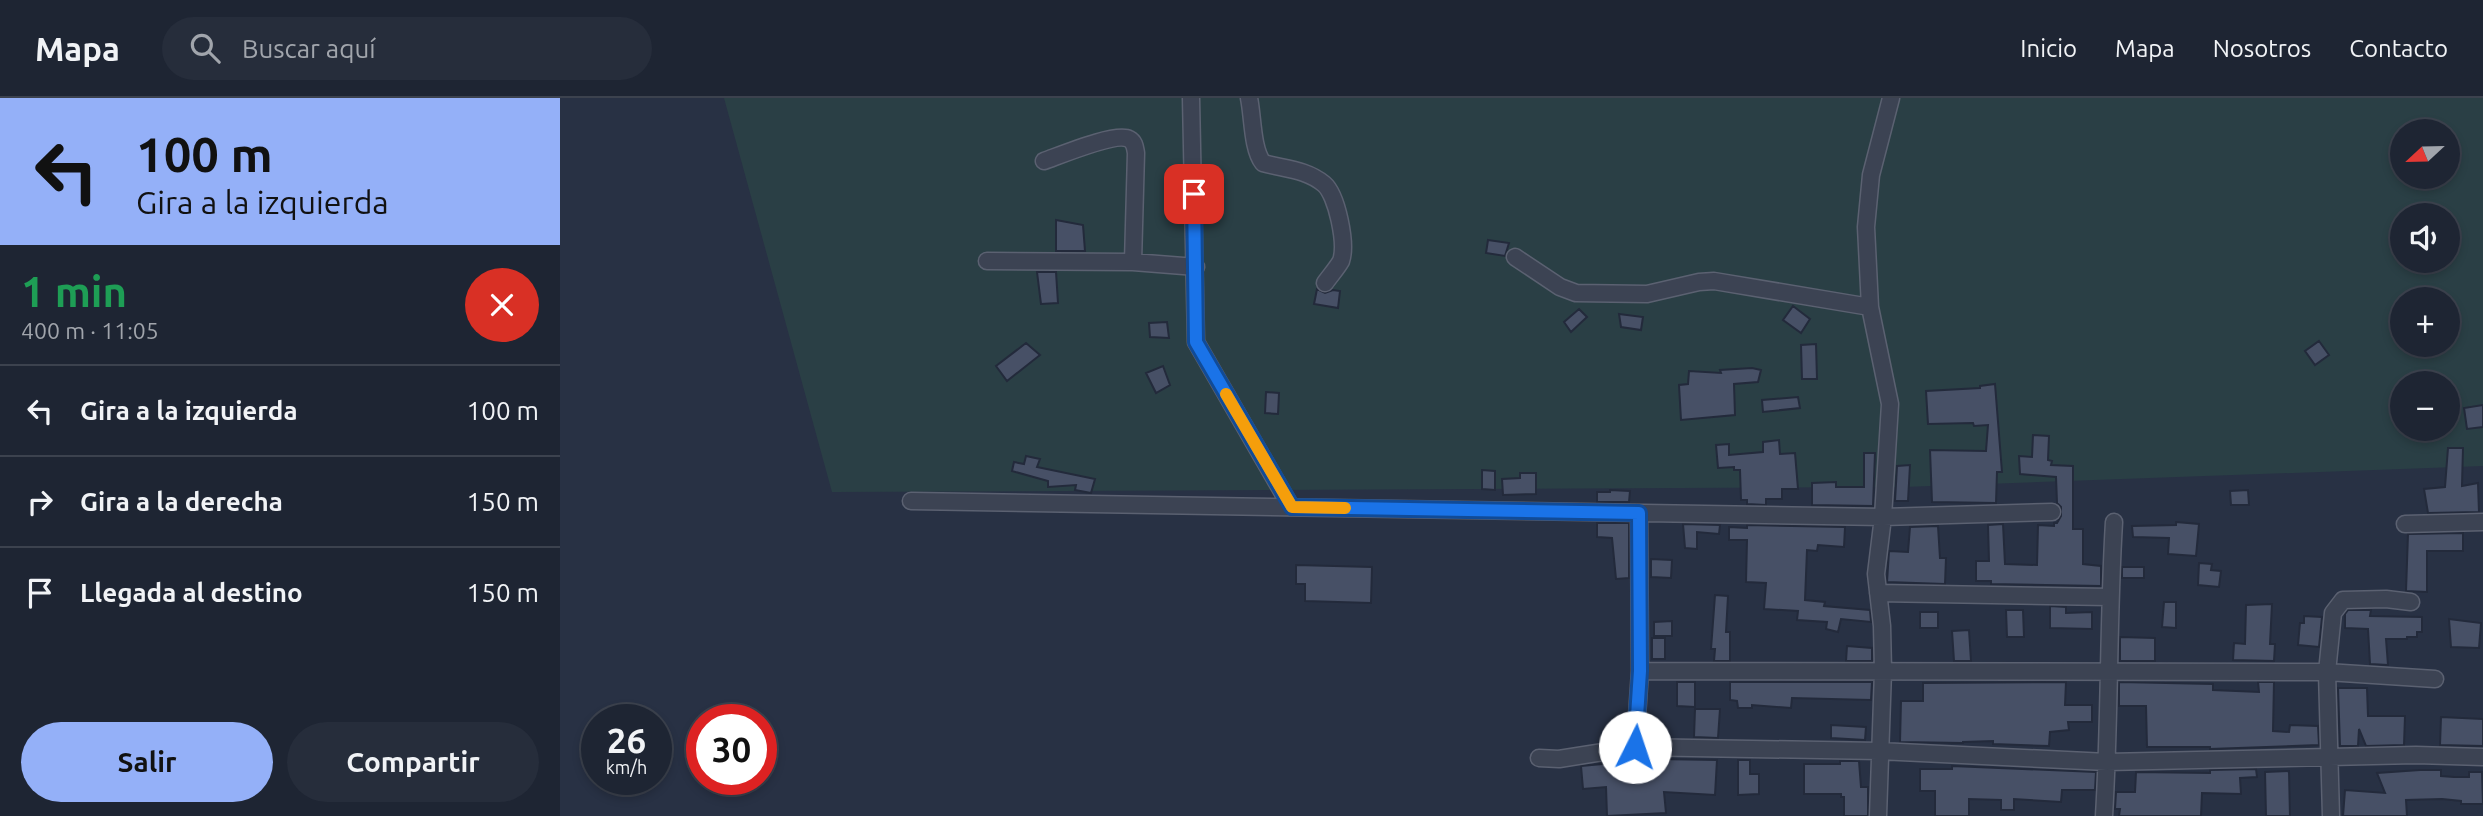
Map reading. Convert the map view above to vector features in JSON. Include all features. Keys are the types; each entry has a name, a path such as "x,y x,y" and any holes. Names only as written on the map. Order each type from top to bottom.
{"street":[{"path":"1191,98 1196,342 1292,507"},
{"path":"1249,98 1256,149 1263,163 1297,170 1315,178 1326,185 1334,201 1343,250 1340,261 1325,283"},
{"path":"1878,816 1883,671 1882,626 1876,574 1884,517 1890,404 1870,307 1866,227 1871,175 1891,98"},
{"path":"1044,161 1115,138 1128,138 1133,142 1136,153 1133,262"},
{"path":"1515,257 1560,287 1576,292 1647,293 1714,281 1870,307"},
{"path":"987,261 1133,262 1196,267"},
{"path":"911,500 1884,517 2052,512"},
{"path":"1635,747 1640,671 1639,513"},
{"path":"2104,816 2109,597 2114,522"},
{"path":"2405,524 2483,522"},
{"path":"1878,593 2109,597"},
{"path":"2330,816 2327,671 2333,612 2343,600 2386,599 2411,602"},
{"path":"1640,671 2327,671 2435,679"},
{"path":"1539,758 1559,759 1635,747 1879,751 2107,762 2483,757"}],"green space":[{"path":"724,98 2483,98 2483,466 1903,487 832,492"}],"building":[{"path":"1056,220 1083,225 1085,251 1056,251"},
{"path":"1488,240 1509,243 1505,256 1486,253"},
{"path":"1037,272 1056,272 1058,303 1041,304"},
{"path":"1317,289 1325,293 1340,291 1338,308 1314,304"},
{"path":"1793,306 1810,319 1801,333 1783,320"},
{"path":"1579,309 1587,317 1571,332 1564,322"},
{"path":"1619,314 1643,317 1641,330 1621,327"},
{"path":"1167,322 1169,338 1150,337 1149,323"},
{"path":"2319,341 2329,355 2315,365 2305,351"},
{"path":"1026,343 1040,355 1007,381 996,366"},
{"path":"1816,344 1817,379 1802,379 1801,345"},
{"path":"1163,366 1170,385 1156,393 1146,373"},
{"path":"1720,370 1761,370 1758,382 1734,384 1735,415 1681,420 1679,385 1688,384 1689,371 1721,373"},
{"path":"1995,384 2002,472 1997,472 1996,503 1932,502 1930,450 1986,451 1988,425 1928,424 1926,391 1980,388"},
{"path":"1266,392 1279,393 1278,414 1265,413"},
{"path":"1798,397 1800,408 1763,412 1762,400"},
{"path":"2483,405 2483,427 2467,429 2464,408"},
{"path":"2033,435 2049,436 2048,460 2052,461 2051,465 2073,466 2073,529 2083,529 2083,564 2101,566 2101,586 1991,584 1991,581 1976,581 1976,561 1989,561 1988,525 2003,524 2005,564 2037,565 2038,525 2054,526 2061,516 2061,507 2057,503 2056,477 2020,474 2019,456 2032,457"},
{"path":"1779,440 1780,454 1795,453 1798,489 1782,489 1782,499 1766,499 1766,505 1747,504 1747,500 1741,500 1740,470 1734,470 1734,467 1718,468 1716,445 1729,444 1729,455 1763,452 1763,442"},
{"path":"2448,448 2463,448 2462,486 2478,483 2479,512 2428,513 2424,489 2445,487"},
{"path":"1864,453 1875,453 1873,506 1812,505 1812,483 1836,482 1836,487 1864,487"},
{"path":"1026,456 1040,459 1037,467 1095,479 1091,493 1075,490 1076,485 1048,487 1048,481 1012,471 1014,462 1024,464"},
{"path":"1910,465 1908,501 1895,501 1897,466"},
{"path":"1482,470 1495,471 1495,490 1482,489"},
{"path":"1520,473 1536,473 1536,494 1503,495 1502,479 1520,478"},
{"path":"2248,490 2249,505 2231,505 2230,491"},
{"path":"1630,491 1629,502 1597,502 1597,492"},
{"path":"2176,522 2199,524 2196,556 2168,554 2169,538 2133,537 2132,526 2176,525"},
{"path":"1597,523 1629,523 1629,578 1616,579 1612,538 1597,537"},
{"path":"1683,524 1720,525 1719,534 1697,532 1697,549 1685,548"},
{"path":"1747,525 1845,527 1844,547 1818,545 1817,551 1807,550 1805,600 1825,602 1824,606 1870,610 1871,622 1841,619 1838,632 1826,629 1827,622 1797,620 1798,611 1764,609 1766,583 1746,582 1747,540 1729,540 1729,527 1747,528"},
{"path":"1938,526 1940,558 1946,558 1945,584 1887,582 1889,551 1908,552 1910,527"},
{"path":"2463,533 2463,551 2427,551 2427,592 2406,591 2408,534"},
{"path":"1651,559 1672,560 1671,578 1651,577"},
{"path":"2199,563 2212,564 2211,570 2221,571 2219,587 2198,585"},
{"path":"1296,565 1372,567 1371,603 1305,601 1305,584 1296,584"},
{"path":"2122,567 2144,567 2144,578 2122,578"},
{"path":"1715,595 1728,596 1726,632 1730,632 1730,661 1714,661 1715,649 1711,649"},
{"path":"2164,602 2176,602 2176,628 2162,627"},
{"path":"2272,604 2270,644 2275,644 2274,661 2233,660 2234,643 2245,644 2246,605"},
{"path":"2050,606 2066,607 2066,613 2092,612 2092,629 2050,628"},
{"path":"2006,610 2023,610 2024,637 2007,637"},
{"path":"2348,610 2371,610 2370,616 2422,617 2422,632 2417,632 2417,637 2407,639 2386,639 2388,665 2370,664 2368,629 2345,628 2345,614"},
{"path":"1920,612 1938,612 1938,628 1920,628"},
{"path":"2304,616 2322,617 2319,647 2298,645 2300,623 2304,623"},
{"path":"2449,619 2481,623 2479,648 2451,647"},
{"path":"1672,621 1672,636 1654,636 1654,622"},
{"path":"1969,630 1971,661 1954,661 1952,631"},
{"path":"2120,637 2155,638 2155,661 2120,661"},
{"path":"1652,638 1665,638 1665,659 1652,659"},
{"path":"1847,646 1872,648 1872,661 1846,661"},
{"path":"1677,682 1695,682 1695,707 1677,706"},
{"path":"1730,682 1872,682 1871,700 1792,698 1791,708 1752,705 1752,708 1738,708 1737,701 1730,700"},
{"path":"2066,682 2065,705 2092,705 2092,722 2068,722 2069,730 2050,732 2049,746 1993,744 1993,741 1900,742 1901,701 1923,701 1923,683"},
{"path":"2119,682 2213,684 2213,690 2259,692 2258,682 2274,682 2273,731 2289,732 2290,725 2318,726 2319,745 2210,749 2147,747 2146,706 2119,706"},
{"path":"2338,688 2367,688 2368,716 2405,716 2404,745 2366,746 2359,729 2358,746 2340,746"},
{"path":"1695,709 1720,709 1718,738 1694,737"},
{"path":"2441,717 2483,719 2483,746 2440,745"},
{"path":"1831,725 1866,727 1865,740 1831,738"},
{"path":"1657,759 1717,760 1715,795 1664,792 1666,813 1607,816 1606,787 1583,789 1581,766"},
{"path":"1738,760 1750,760 1750,774 1759,774 1759,794 1738,795"},
{"path":"1840,761 1859,761 1861,787 1868,787 1868,816 1844,816 1844,797 1841,797 1841,794 1804,794 1804,764 1840,764"},
{"path":"1952,766 2096,772 2095,790 2062,790 2061,802 2014,799 2014,810 2001,810 2001,800 1969,799 1969,816 1935,816 1935,791 1920,791 1920,769 1952,769"},
{"path":"2256,769 2257,777 2240,778 2241,794 2202,793 2201,816 2119,816 2120,809 2115,809 2116,792 2135,792 2136,772 2210,773 2210,770"},
{"path":"2441,770 2441,776 2454,777 2469,777 2469,772 2482,772 2483,804 2461,804 2461,801 2442,799 2406,800 2407,816 2343,816 2345,790 2385,793 2377,773"},
{"path":"2289,771 2290,816 2266,816 2265,772"}],"slow traffic":[{"path":"1226,394 1292,507 1345,508"}],"route":[{"path":"1194,194 1196,342 1292,507 1639,513 1640,671 1635,747"}]}
